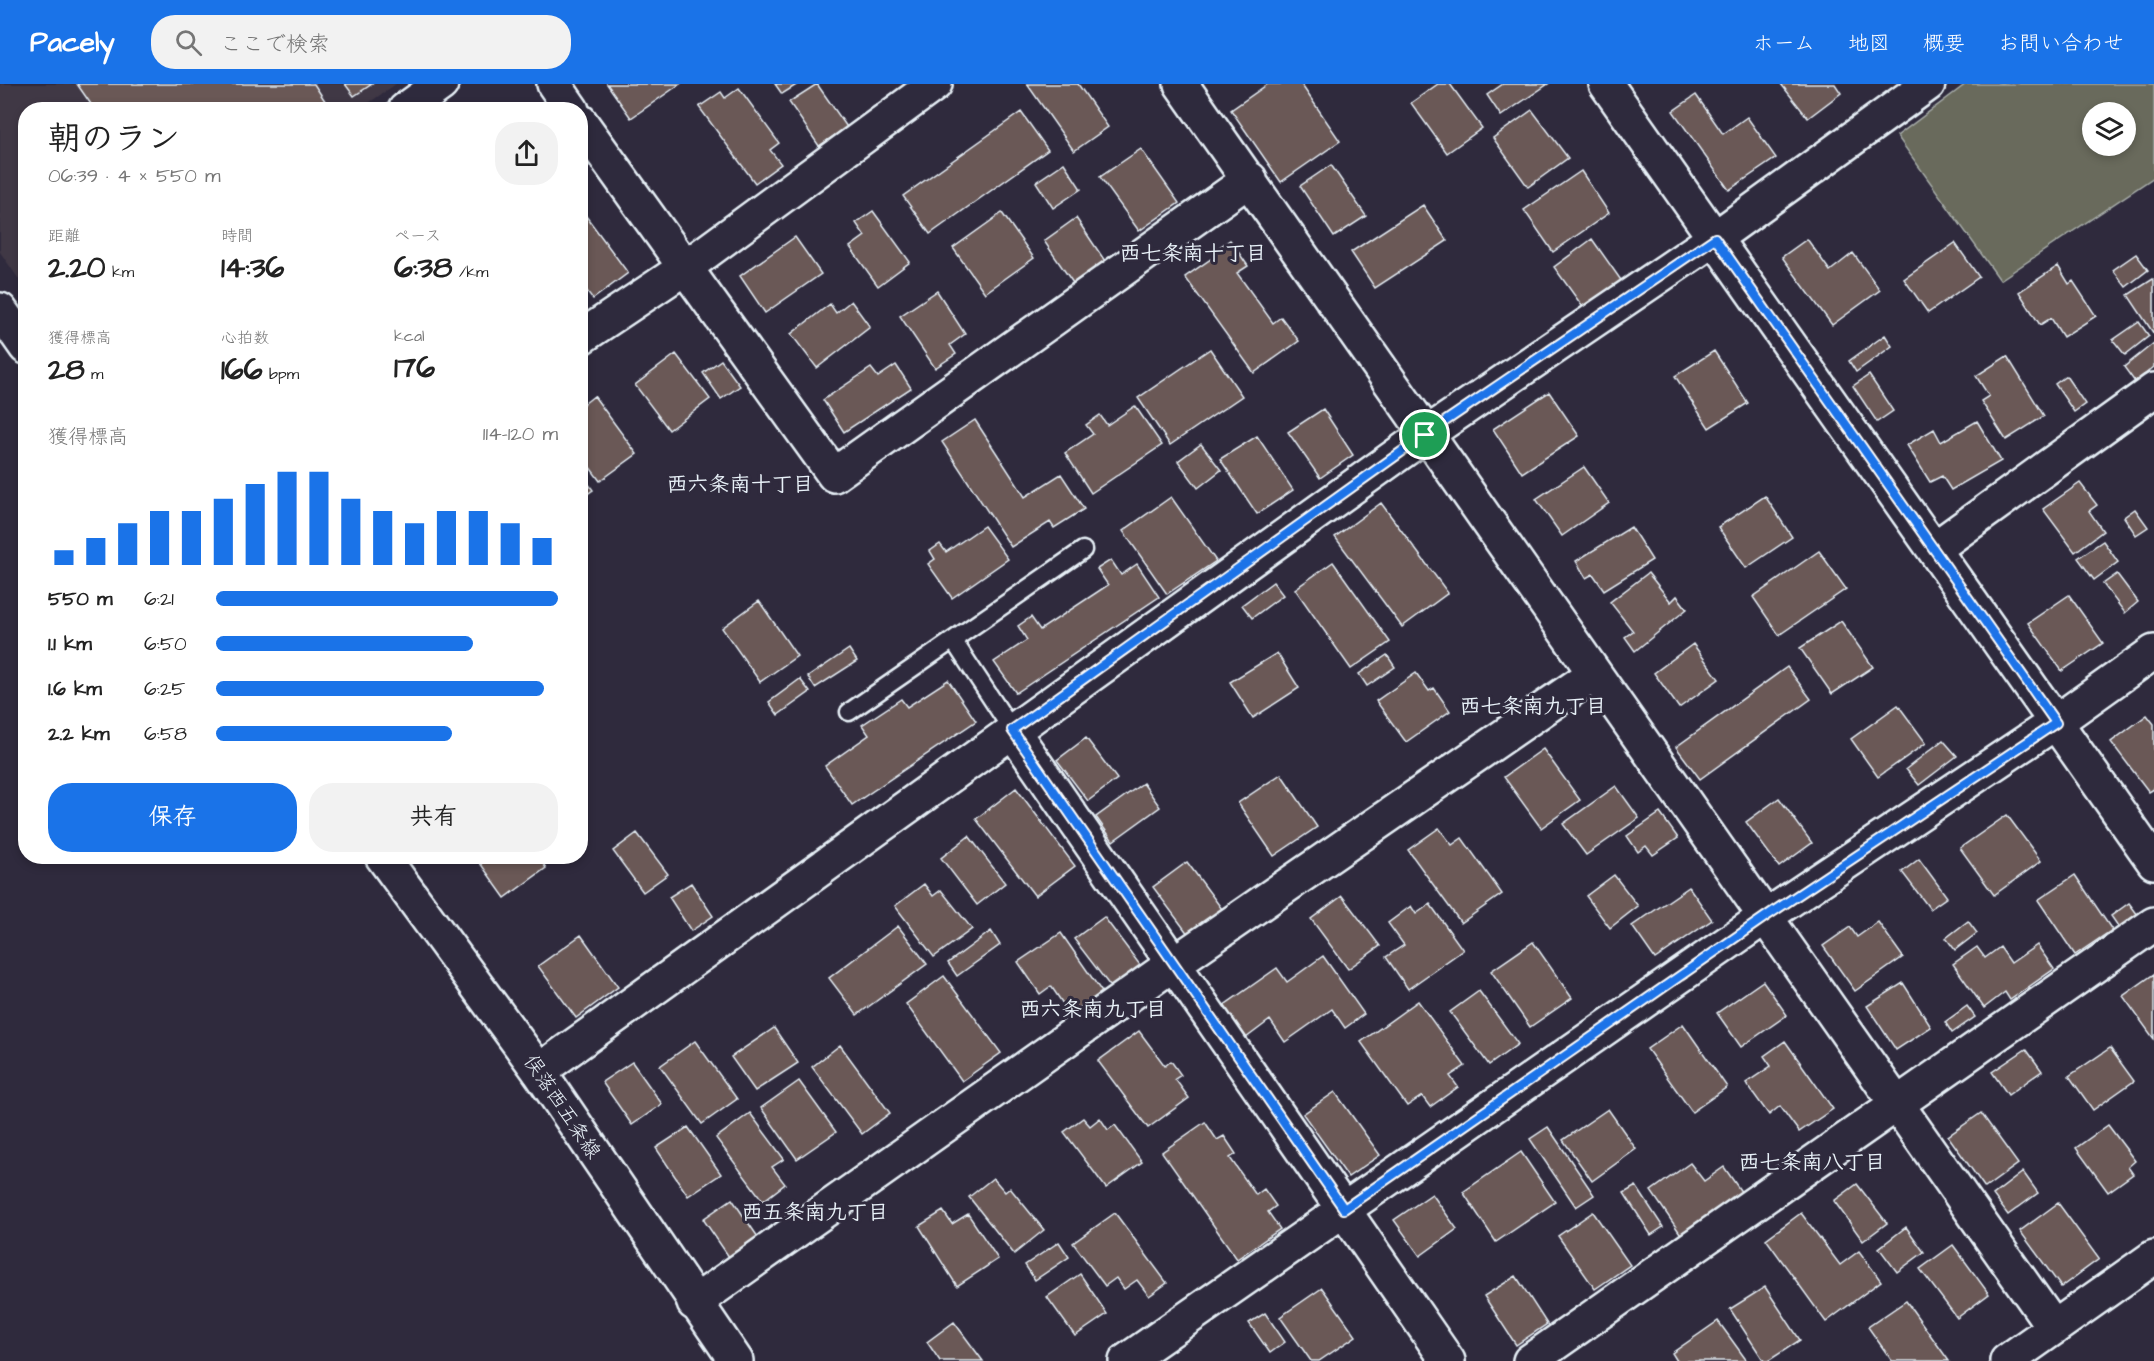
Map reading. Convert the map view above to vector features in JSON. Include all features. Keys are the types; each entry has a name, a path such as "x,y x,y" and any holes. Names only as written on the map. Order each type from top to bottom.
{"street":[{"path":"416,102 441,84"},
{"path":"554,84 566,102"},
{"path":"588,333 686,267 935,84"},
{"path":"1181,84 1250,179 1425,435 2054,1328"},
{"path":"1606,84 2154,862"},
{"path":"539,1071 1425,435 1715,238 1928,84"},
{"path":"588,132 834,475 1250,179"},
{"path":"0,310 18,336"},
{"path":"1934,549 2154,390"},
{"path":"1126,1361 1765,917 2056,723 2154,652"},
{"path":"694,1303 1173,964 1594,674"},
{"path":"1012,730 1448,1361"},
{"name":"俣落西五条線","path":"388,864 539,1071 694,1303 736,1361"},
{"path":"1530,1361 2154,924"},
{"path":"2007,1361 2154,1257"}],"lane":[{"path":"849,712 1083,550"},
{"path":"953,640 1012,730"}],"shaded area":[{"path":"0,84 396,84 370,102 18,102 18,278 0,252"}],"green space":[{"path":"1966,84 2154,84 2154,177 2000,280 1897,136"}],"building":[{"path":"77,84 314,84 326,102 89,102"},
{"path":"345,84 372,84 354,96"},
{"path":"607,84 680,84 631,118"},
{"path":"775,84 798,84 782,94"},
{"path":"817,84 847,127 819,146 789,102"},
{"path":"1027,84 1078,84 1108,127 1074,151"},
{"path":"1268,84 1301,84 1340,141 1281,182 1231,110"},
{"path":"1438,84 1450,84 1482,128 1447,153 1411,103"},
{"path":"1503,84 1548,84 1501,116 1487,95"},
{"path":"1781,84 1835,84 1841,93 1808,118"},
{"path":"739,88 779,143 770,150 781,164 755,183 699,107 721,92 725,98"},
{"path":"1696,95 1723,134 1747,117 1776,158 1729,190 1673,111"},
{"path":"1532,110 1568,158 1528,187 1493,138"},
{"path":"1021,112 1048,150 930,234 903,196"},
{"path":"1141,149 1179,203 1139,231 1100,177"},
{"path":"1064,163 1081,189 1053,208 1036,182"},
{"path":"1331,165 1366,216 1334,237 1300,186"},
{"path":"1581,171 1609,213 1553,252 1524,210"},
{"path":"1423,205 1447,241 1375,288 1351,252"},
{"path":"873,211 910,262 878,286 850,247 865,236 856,223"},
{"path":"1002,213 1034,258 985,293 953,248"},
{"path":"1076,218 1105,261 1073,283 1044,241"},
{"path":"588,219 628,273 593,299 588,292"},
{"path":"795,237 821,274 765,313 740,276"},
{"path":"1592,239 1623,283 1585,310 1554,267"},
{"path":"1807,239 1830,271 1853,253 1880,290 1832,325 1782,257"},
{"path":"1230,240 1248,266 1237,273 1273,323 1281,317 1299,341 1254,373 1185,277 1215,256 1212,252"},
{"path":"1955,243 1979,277 1928,313 1904,279"},
{"path":"2136,254 2148,270 2126,287 2113,270"},
{"path":"2058,266 2069,284 2073,281 2096,316 2063,337 2051,318 2040,325 2019,292"},
{"path":"2154,280 2154,334 2128,295"},
{"path":"937,291 965,334 950,345 956,354 935,368 900,316"},
{"path":"851,301 870,327 817,368 791,334 830,304 836,313"},
{"path":"2139,322 2149,336 2125,355 2113,340"},
{"path":"1885,335 1892,346 1856,372 1849,361"},
{"path":"2154,343 2154,367 2135,382 2124,367"},
{"path":"1210,349 1242,396 1170,445 1138,398"},
{"path":"1714,351 1748,403 1709,428 1675,376"},
{"path":"676,354 710,399 669,430 635,385"},
{"path":"2007,356 2044,416 2006,440 1981,401 1989,396 1976,376"},
{"path":"721,360 740,386 721,399 703,373"},
{"path":"896,365 911,388 844,432 823,400 871,368 878,377"},
{"path":"1869,375 1893,411 1877,422 1853,386"},
{"path":"2066,376 2085,404 2074,412 2055,384"},
{"path":"1549,392 1579,436 1522,473 1493,429"},
{"path":"594,396 637,454 600,481 588,465 588,401"},
{"path":"1135,406 1162,445 1091,493 1065,453 1093,434 1086,425 1100,415 1107,425"},
{"path":"1323,409 1353,455 1320,478 1288,432"},
{"path":"975,420 1025,497 1061,474 1084,509 1054,528 1050,522 1011,547 942,442"},
{"path":"1977,421 2001,461 1951,490 1942,476 1930,482 1907,445 1934,429 1941,442"},
{"path":"1257,436 1293,490 1257,514 1220,459"},
{"path":"1201,444 1221,470 1198,488 1178,461"},
{"path":"1584,467 1609,503 1562,536 1536,499"},
{"path":"588,483 593,490 588,493"},
{"path":"2080,483 2097,505 2089,511 2103,531 2075,552 2043,509"},
{"path":"1765,496 1792,537 1746,568 1718,527"},
{"path":"1171,497 1216,561 1167,594 1123,531"},
{"path":"1381,503 1448,593 1402,627 1335,537"},
{"path":"2135,509 2148,527 2136,535 2124,517"},
{"path":"984,526 1008,559 952,598 928,564 935,559 930,551 940,544 946,552"},
{"path":"1631,527 1652,560 1604,590 1593,574 1586,578 1576,561"},
{"path":"2103,541 2118,562 2094,580 2078,558"},
{"path":"1819,551 1846,589 1779,635 1753,597"},
{"path":"1111,560 1121,575 1137,564 1159,597 1016,693 994,662 1027,640 1018,626 1031,617 1040,630 1108,585 1097,569"},
{"path":"1333,562 1390,642 1351,669 1295,589"},
{"path":"1648,573 1671,602 1677,596 1687,609 1635,651 1625,637 1633,631 1610,602"},
{"path":"2117,574 2138,602 2125,613 2103,584"},
{"path":"1273,582 1283,595 1252,618 1242,605"},
{"path":"2069,595 2103,643 2062,671 2028,623"},
{"path":"759,601 797,656 760,682 722,628"},
{"path":"1841,621 1873,667 1832,694 1800,648"},
{"path":"1693,644 1719,679 1679,708 1654,673"},
{"path":"849,649 857,661 815,688 808,677"},
{"path":"1277,653 1299,688 1253,718 1230,682"},
{"path":"1387,655 1395,667 1367,686 1359,674"},
{"path":"1787,667 1811,699 1700,779 1676,747"},
{"path":"1416,673 1429,691 1434,688 1450,711 1406,742 1376,701"},
{"path":"800,679 810,692 778,715 769,702"},
{"path":"948,680 976,721 852,805 825,766 869,735 862,725 901,699 907,707"},
{"path":"1898,705 1926,743 1878,777 1851,739"},
{"path":"2147,715 2154,724 2154,789 2149,792 2111,742"},
{"path":"1086,738 1117,779 1088,801 1057,760"},
{"path":"1943,740 1957,756 1919,785 1906,769"},
{"path":"1543,749 1580,800 1541,828 1504,777"},
{"path":"1281,774 1317,827 1274,856 1238,803"},
{"path":"1143,783 1160,807 1113,841 1096,817"},
{"path":"1616,786 1639,818 1586,855 1563,824"},
{"path":"1016,788 1075,866 1035,896 976,819"},
{"path":"1779,798 1812,843 1779,867 1746,822"},
{"path":"1660,813 1678,838 1653,855 1646,846 1638,852 1627,836"},
{"path":"2007,815 2041,861 1994,895 1960,848"},
{"path":"1439,828 1452,845 1462,838 1502,894 1461,923 1408,850"},
{"path":"637,833 668,874 643,892 613,851"},
{"path":"969,836 1005,883 977,905 941,858"},
{"path":"1919,859 1947,897 1930,909 1902,872"},
{"path":"1187,862 1222,909 1188,934 1153,887"},
{"path":"481,864 543,864 546,868 505,898"},
{"path":"1614,875 1638,906 1610,928 1586,896"},
{"path":"2075,875 2112,930 2075,955 2038,900"},
{"path":"691,883 713,916 691,931 669,897"},
{"path":"924,884 933,896 941,890 972,929 934,957 895,906"},
{"path":"1689,887 1712,920 1655,959 1632,926"},
{"path":"1342,896 1380,946 1348,969 1311,919"},
{"path":"2129,903 2138,915 2120,929 2111,916"},
{"path":"1430,904 1463,950 1408,989 1386,957 1404,945 1388,923 1411,906 1416,914"},
{"path":"1104,917 1143,969 1113,990 1074,939"},
{"path":"1968,921 1977,933 1955,950 1946,938"},
{"path":"1878,922 1903,957 1855,991 1823,946 1850,927 1857,937"},
{"path":"898,926 927,964 857,1015 829,978"},
{"path":"991,931 1000,945 957,976 948,963"},
{"path":"1061,933 1106,998 1074,1020 1051,986 1040,994 1018,962"},
{"path":"581,935 618,987 576,1018 538,966"},
{"path":"1533,942 1572,998 1530,1027 1491,971"},
{"path":"2037,945 2054,969 2010,1000 2005,992 1984,1008 1953,964 1977,947 1985,958 2000,947 2011,963"},
{"path":"1323,956 1364,1014 1345,1028 1332,1009 1285,1042 1270,1020 1246,1038 1223,1006 1277,968 1287,982"},
{"path":"2154,974 2154,1039 2123,996"},
{"path":"944,976 1001,1053 962,1081 906,1004"},
{"path":"1763,981 1787,1015 1741,1047 1717,1013"},
{"path":"1903,983 1931,1027 1896,1050 1867,1006"},
{"path":"1479,991 1518,1044 1489,1065 1450,1012"},
{"path":"1418,1001 1465,1066 1450,1076 1458,1087 1430,1107 1422,1096 1407,1106 1361,1042"},
{"path":"1967,1006 1975,1017 1952,1033 1945,1022"},
{"path":"1683,1024 1727,1087 1692,1112 1647,1049"},
{"path":"774,1028 798,1063 755,1091 731,1057"},
{"path":"1139,1031 1165,1066 1171,1061 1181,1075 1175,1079 1189,1098 1148,1128 1098,1061"},
{"path":"695,1041 737,1099 702,1124 660,1066"},
{"path":"1785,1041 1833,1109 1799,1132 1780,1106 1769,1115 1746,1083 1771,1066 1764,1056"},
{"path":"840,1045 890,1113 862,1134 812,1067"},
{"path":"2110,1048 2134,1081 2093,1110 2069,1076"},
{"path":"2026,1049 2042,1071 2008,1095 1992,1072"},
{"path":"632,1062 662,1104 632,1125 602,1082"},
{"path":"799,1081 836,1132 797,1159 761,1108"},
{"path":"1335,1092 1380,1155 1348,1177 1303,1114"},
{"path":"1608,1109 1636,1149 1592,1181 1563,1140"},
{"path":"750,1113 784,1159 772,1167 785,1184 763,1201 716,1138"},
{"path":"1981,1113 2018,1164 1985,1188 1948,1136"},
{"path":"1083,1118 1090,1126 1100,1118 1108,1130 1115,1125 1142,1162 1106,1188 1064,1132"},
{"path":"1205,1122 1217,1140 1224,1136 1236,1154 1230,1158 1256,1195 1264,1189 1276,1206 1268,1212 1280,1229 1237,1259 1162,1152"},
{"path":"2108,1125 2135,1161 2128,1167 2133,1174 2108,1192 2076,1148"},
{"path":"688,1127 721,1174 688,1196 656,1148"},
{"path":"1548,1127 1594,1195 1576,1207 1530,1139"},
{"path":"1521,1152 1555,1202 1496,1242 1463,1192"},
{"path":"1690,1163 1704,1181 1724,1167 1742,1193 1682,1236 1651,1191"},
{"path":"2023,1172 2038,1193 2008,1215 1993,1195"},
{"path":"993,1178 1005,1192 1010,1188 1044,1230 1014,1254 969,1197"},
{"path":"1857,1184 1887,1223 1863,1241 1834,1201"},
{"path":"1636,1186 1663,1227 1651,1235 1624,1193"},
{"path":"1432,1194 1457,1229 1420,1256 1394,1220"},
{"path":"732,1199 758,1237 729,1257 703,1219"},
{"path":"2058,1203 2099,1259 2061,1287 2020,1231"},
{"path":"943,1211 952,1224 968,1214 998,1259 957,1286 919,1226"},
{"path":"1593,1212 1630,1265 1595,1289 1558,1236"},
{"path":"1115,1213 1167,1283 1149,1296 1137,1280 1124,1289 1116,1278 1105,1286 1073,1243"},
{"path":"1801,1213 1840,1265 1859,1251 1881,1281 1826,1322 1766,1239"},
{"path":"1906,1227 1924,1252 1897,1272 1879,1248"},
{"path":"1059,1242 1069,1257 1035,1280 1025,1265"},
{"path":"1953,1245 1989,1294 1957,1318 1920,1269"},
{"path":"1080,1274 1107,1314 1075,1336 1047,1297"},
{"path":"1516,1276 1547,1324 1516,1345 1484,1296"},
{"path":"1765,1287 1800,1340 1768,1361 1764,1361 1730,1309"},
{"path":"1322,1288 1356,1336 1319,1361 1311,1361 1280,1317"},
{"path":"1906,1301 1949,1361 1892,1361 1868,1327"},
{"path":"1265,1313 1285,1342 1270,1353 1249,1323"},
{"path":"1718,1321 1747,1361 1677,1361 1672,1353"},
{"path":"954,1322 983,1361 940,1361 927,1342"}],"district":[{"name":"西七条南十丁目","path":"1193,253"},
{"name":"西六条南十丁目","path":"740,484"},
{"name":"西七条南九丁目","path":"1533,706"},
{"name":"西六条南九丁目","path":"1093,1009"},
{"name":"西七条南八丁目","path":"1812,1162"},
{"name":"西五条南九丁目","path":"815,1212"}],"route":[{"path":"1715,238 2056,723 1765,917 1344,1209 1012,730 1425,435 1715,238"}]}
